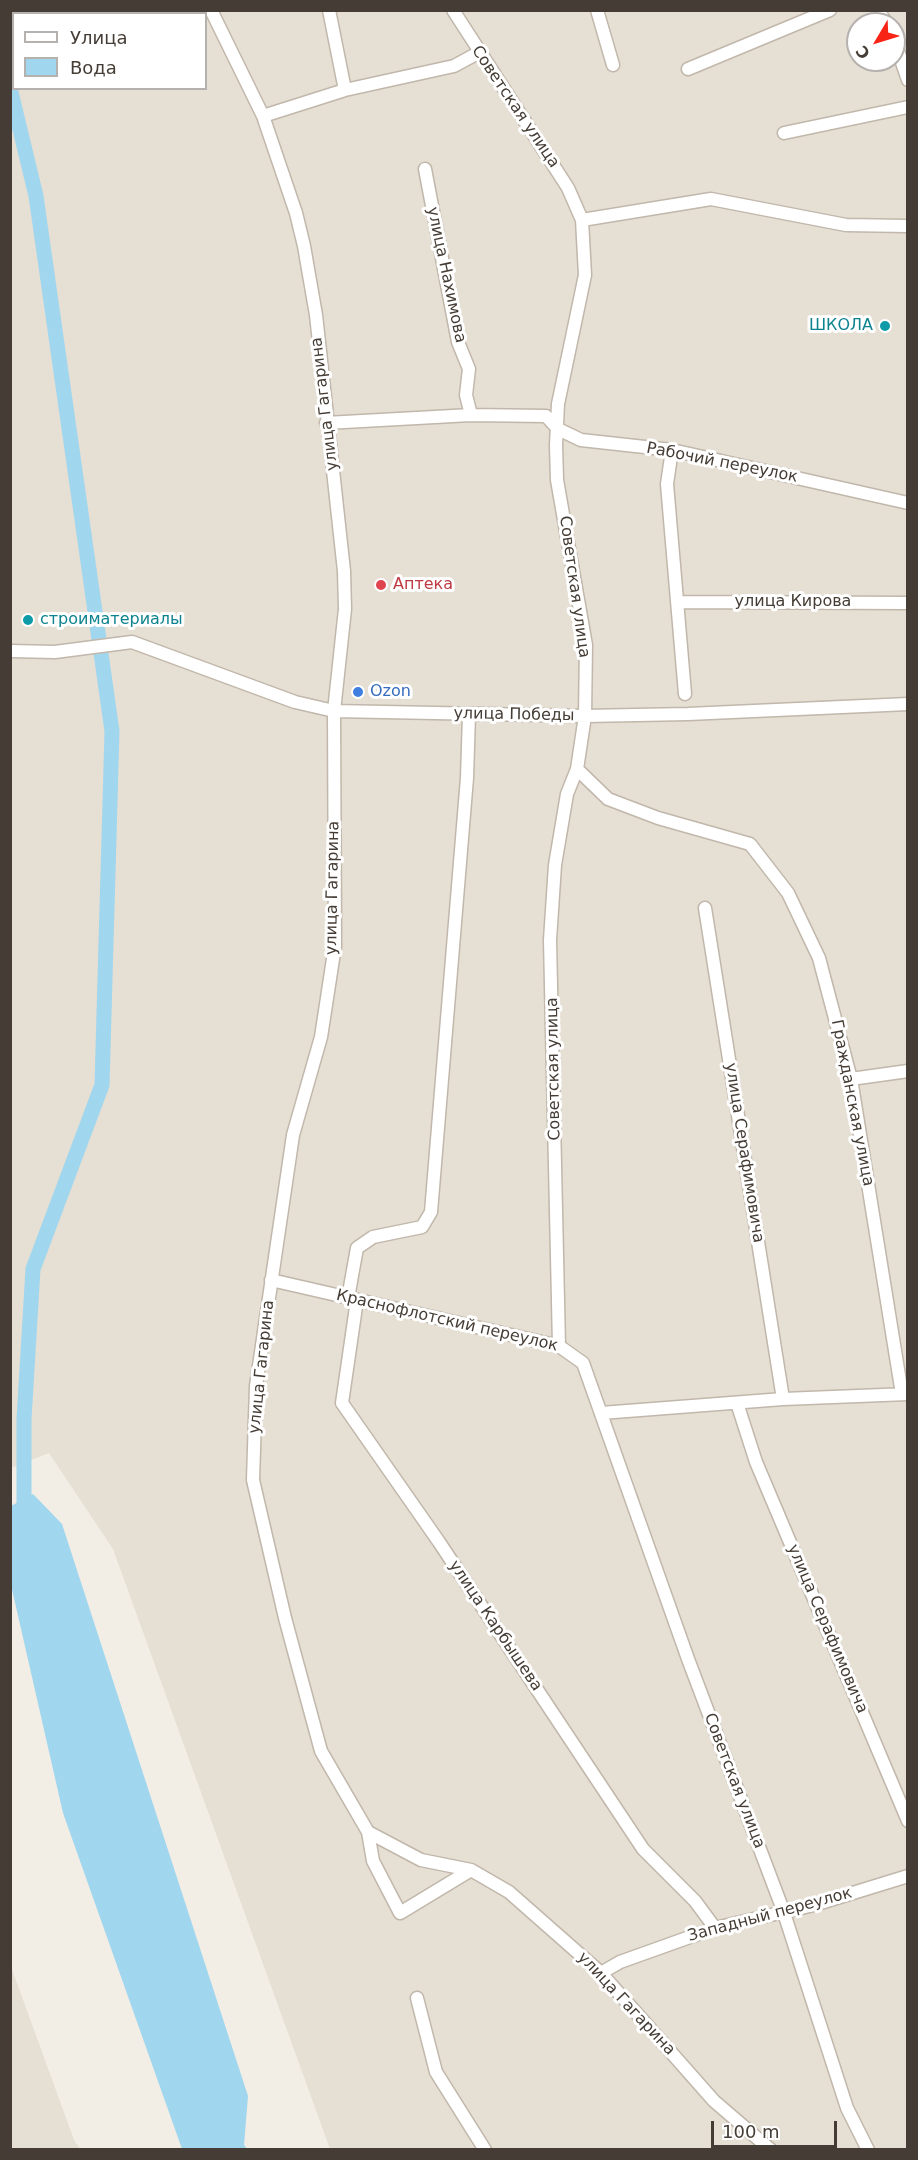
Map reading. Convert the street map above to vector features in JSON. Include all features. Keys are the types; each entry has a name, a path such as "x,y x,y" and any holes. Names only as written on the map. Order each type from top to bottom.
{"street":[{"name":"улица Гагарина","path":"211,10 263,116 297,213 310,272 345,571 345,609 334,711 335,946 321,1037 293,1134 256,1386 252,1480 285,1618 321,1751 368,1832 373,1861 400,1913 471,1870"},
{"path":"329,10 345,90"},
{"name":"Советская улица","path":"453,10 478,53 513,100 568,188 582,220 585,275 558,404 557,480 586,645 585,716 577,769 567,794 555,865 550,940 559,1346"},
{"path":"597,10 614,65"},
{"path":"688,69 830,10"},
{"path":"263,116 345,90 454,66 478,53"},
{"path":"784,133 908,107"},
{"name":"улица Нахимова","path":"425,169 458,342 469,369 466,395 471,415"},
{"path":"582,220 711,199 846,225 908,226"},
{"name":"Рабочий переулок","path":"326,423 471,415 546,416 558,429 581,440 672,450 908,503"},
{"path":"672,450 667,484 685,694"},
{"name":"улица Кирова","path":"678,602 908,603"},
{"name":"улица Победы","path":"10,651 55,652 132,642 295,702 334,711 585,716 688,714 908,704"},
{"name":"улица Карбышева","path":"469,715 467,778 431,1212 422,1227 373,1237 357,1248 342,1403 439,1542 643,1849 695,1901 715,1928"},
{"name":"Гражданская улица","path":"577,769 608,799 658,818 750,844 788,893 819,958 851,1079 905,1394"},
{"name":"улица Серафимовича","path":"705,908 783,1399"},
{"path":"851,1079 908,1071"},
{"name":"Краснофлотский переулок","path":"271,1280 559,1346 584,1363 601,1413"},
{"path":"601,1413 783,1399 905,1394"},
{"name":"улица Серафимовича","path":"737,1404 756,1462 908,1821"},
{"name":"Советская улица","path":"601,1413 688,1659 783,1910 847,2108 868,2150"},
{"name":"улица Гагарина","path":"368,1832 421,1860 471,1870 509,1892 601,1973 714,2101 768,2148"},
{"name":"Западный переулок","path":"601,1973 620,1962 715,1928 783,1910 814,1905 908,1876"},
{"path":"417,1998 436,2072 485,2150"}],"shaded area":[{"path":"11,11 907,11 907,2149 330,2149 113,1549 49,1453 11,1468"},
{"path":"10,1964 74,2140 80,2149 11,2149"}],"water":[{"path":"33,1494 62,1524 248,2096 244,2145 247,2149 182,2149 63,1813 11,1585 11,1506"}],"waterway":[{"path":"10,88 36,196 112,731 102,1085 33,1269 24,1419 24,1519"}],"place":[{"name":"ШКОЛА","path":"885,326"},
{"name":"Аптека","path":"381,585"},
{"name":"строиматериалы","path":"28,620"},
{"name":"Ozon","path":"358,692"}]}
